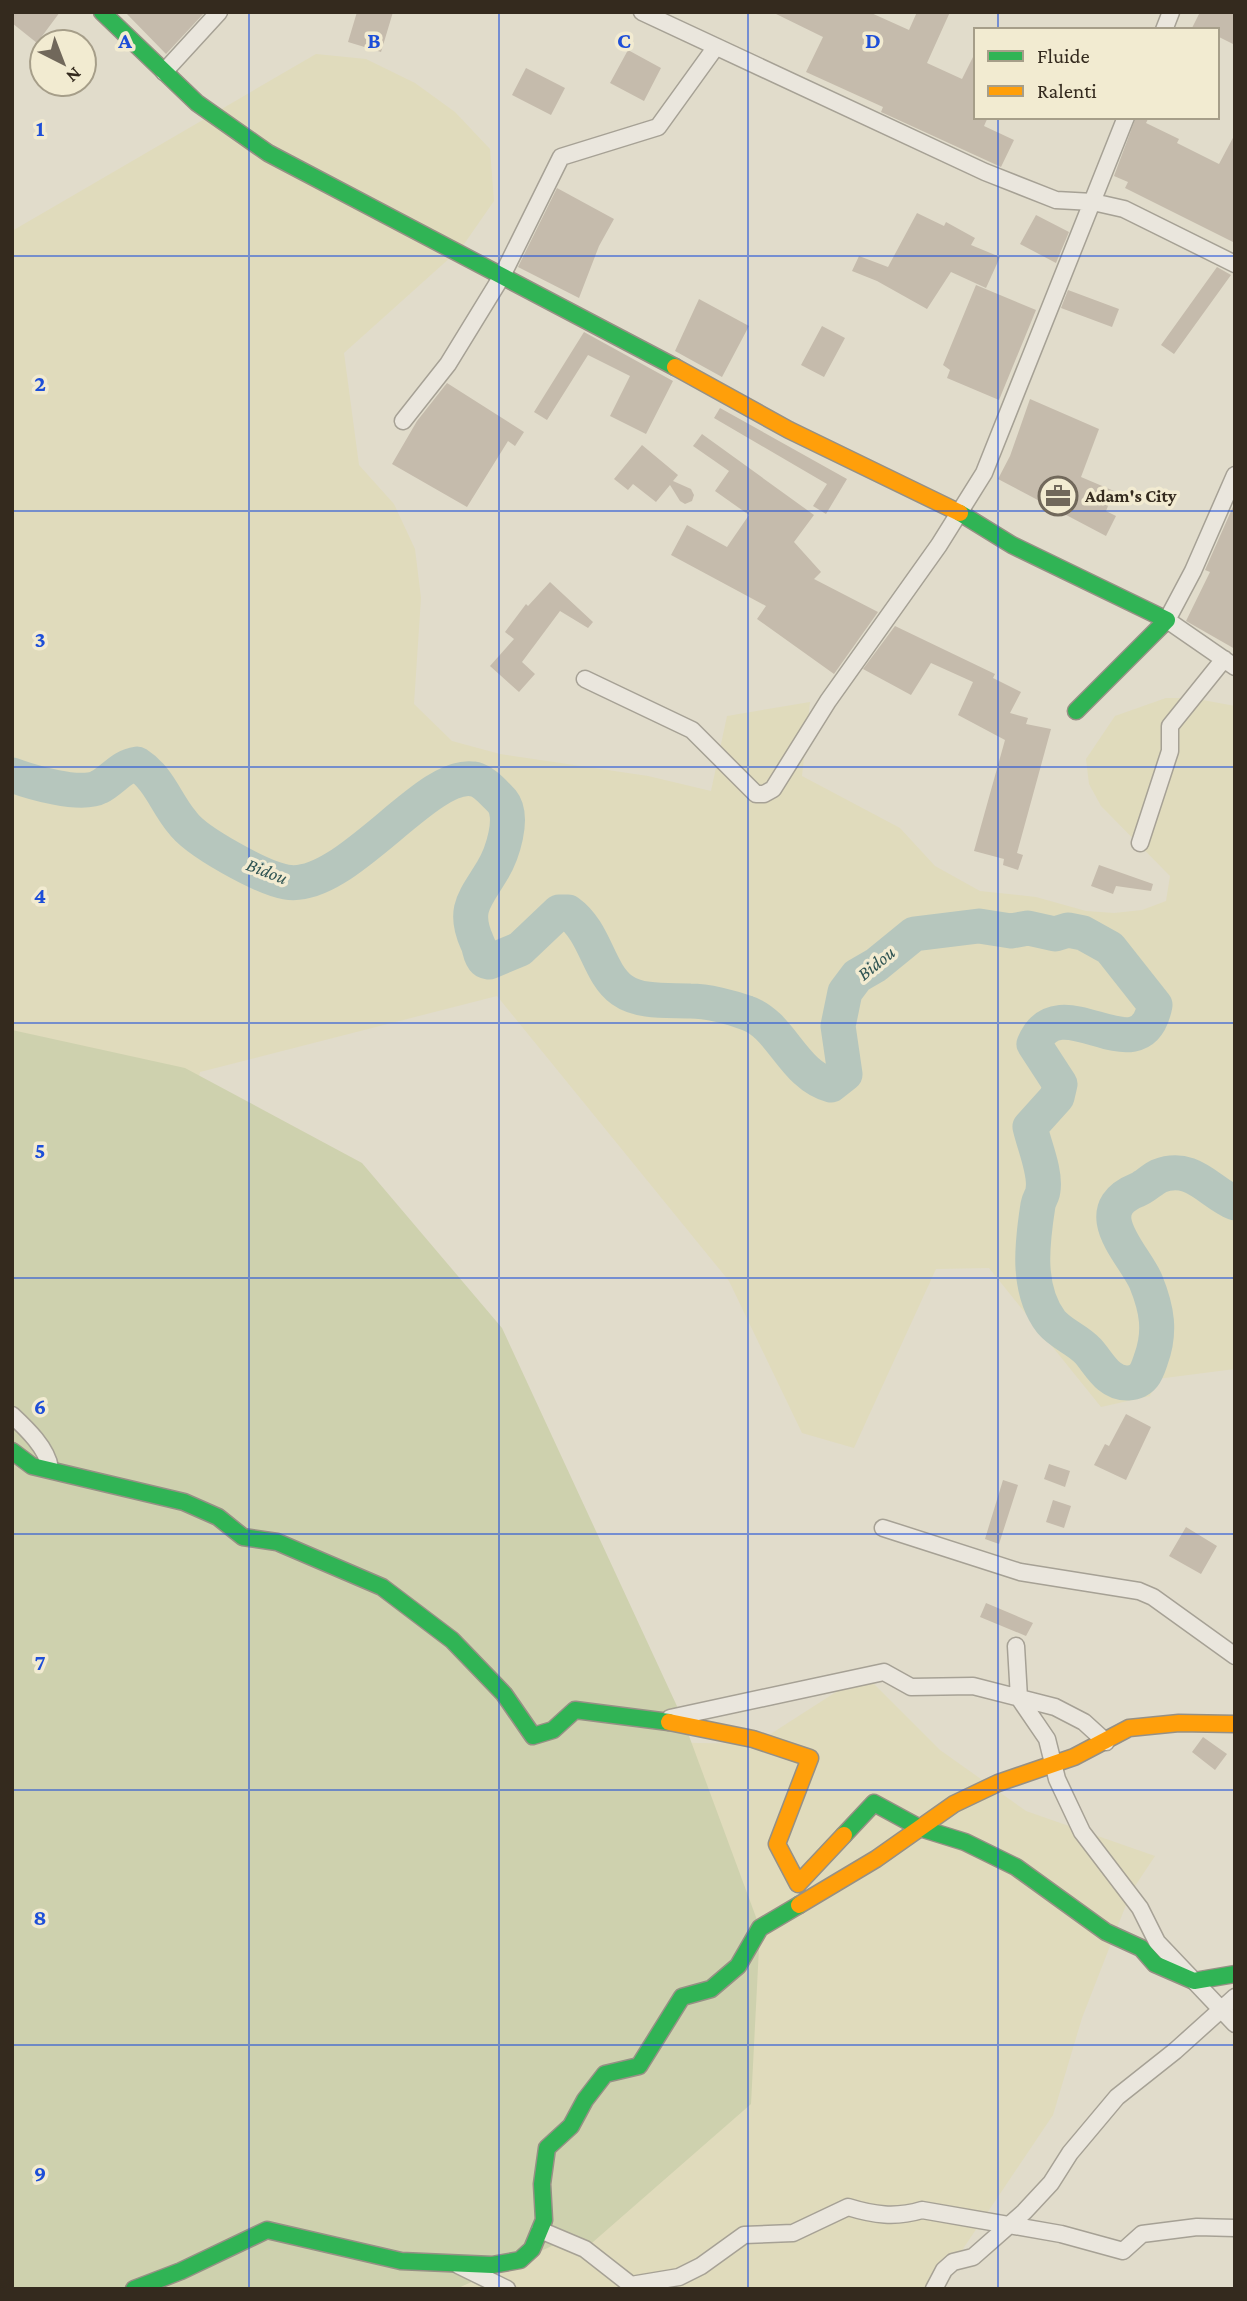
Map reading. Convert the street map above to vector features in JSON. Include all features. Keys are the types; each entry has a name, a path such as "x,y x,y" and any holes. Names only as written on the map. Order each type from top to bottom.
{"street":[{"path":"102,12 197,103 249,142 449,245 502,276 597,323 801,436 959,513 1012,545 1167,620 1229,663 1170,726 1170,751 1140,843"},
{"path":"164,72 219,12"},
{"path":"642,12 985,172 1056,200 1093,202 1124,208 1235,264"},
{"path":"403,421 448,364 502,276 561,157 658,127 715,48"},
{"path":"585,679 692,730 756,794 764,794 773,789 836,690 959,513 993,454 1125,119"},
{"path":"1076,711 1167,620 1193,571 1235,475"},
{"path":"12,1415 36,1440 48,1459 50,1468"},
{"path":"12,1451 32,1466 50,1468 62,1474 184,1502 232,1525 243,1537 277,1542 382,1587 452,1640 504,1694 533,1737 545,1737 557,1730 565,1716 575,1710 654,1719 777,1745 810,1758 777,1844 798,1884 874,1803 920,1828 965,1842 1016,1867 1106,1932 1141,1948 1156,1964 1194,1981 1235,1974"},
{"path":"883,1528 1020,1572 1139,1591 1235,1656"},
{"path":"1016,1646 1019,1698 1047,1739 1053,1762 1082,1832 1140,1908 1157,1942 1235,2024"},
{"path":"654,1719 682,1717 826,1686 864,1674 884,1672 911,1687 973,1686 1055,1707 1084,1722 1106,1742"},
{"path":"134,2289 181,2271 267,2230 401,2262 492,2265 520,2260 532,2249 544,2220 542,2185 547,2148 571,2126 585,2099 605,2074 639,2066 682,1997 712,1989 738,1966 760,1928 876,1859 954,1804 1053,1762 1074,1757 1129,1728 1179,1723 1235,1724"},
{"path":"934,2289 944,2270 953,2262 973,2257 1012,2225 1051,2183 1070,2152 1117,2097 1175,2051 1235,1997"},
{"path":"540,2230 585,2249 631,2284 679,2277 701,2266 744,2235 793,2233 848,2207 873,2214 892,2215 922,2210 1012,2225 1123,2251 1142,2234 1197,2227 1235,2228"},
{"path":"456,2264 507,2289"}],"shaded area":[{"path":"316,54 366,59 415,83 455,112 490,149 494,201 462,247 344,353 359,465 394,504 415,549 421,598 414,704 452,741 500,754 648,776 711,791 727,716 810,702 802,776 900,828 935,866 980,891 1036,897 1086,911 1114,913 1142,910 1166,901 1170,876 1101,806 1089,784 1086,759 1115,716 1166,698 1192,698 1235,706 1235,1369 1157,1379 1150,1396 1101,1407 989,1268 936,1269 854,1448 802,1433 729,1281 497,996 200,1072 141,1357 534,1740 755,1744 864,1674 940,1750 1026,1811 1155,1856 1131,1892 1082,2018 1053,2115 936,2289 12,2289 12,231"}],"green space":[{"path":"12,1030 185,1068 362,1163 502,1328 682,1717 760,1928 751,2104 585,2249 563,2241 456,2289 12,2289"}],"building":[{"path":"12,12 60,12 48,28 28,28 28,36 12,23"},
{"path":"125,12 205,12 166,54"},
{"path":"357,12 393,12 381,52 348,42"},
{"path":"772,12 869,12 909,30 917,12 950,12 927,63 962,79 974,55 974,119 987,119 984,126 1014,140 1001,167 881,112 883,107 806,72 823,37"},
{"path":"1200,12 1235,12 1235,45 1219,37 1219,28 1192,28"},
{"path":"628,50 661,68 644,101 610,83"},
{"path":"526,68 565,88 551,115 512,95"},
{"path":"1135,119 1148,119 1146,123 1179,139 1177,143 1219,164 1235,134 1235,243 1125,188 1128,182 1114,176"},
{"path":"557,188 614,219 599,246 579,298 518,267"},
{"path":"917,213 944,226 946,222 975,238 971,245 1000,257 986,288 951,272 927,309 877,281 852,271 859,256 888,267"},
{"path":"1036,215 1069,232 1056,263 1020,244"},
{"path":"1217,267 1231,275 1174,354 1161,345"},
{"path":"976,285 1036,310 999,400 947,378 950,370 943,365"},
{"path":"1068,290 1119,309 1112,327 1061,308"},
{"path":"699,299 749,326 722,377 675,351"},
{"path":"822,326 845,338 824,377 801,365"},
{"path":"584,332 673,381 646,434 610,416 630,376 588,355 547,420 534,412"},
{"path":"447,383 524,432 515,446 508,441 467,507 392,464 417,421"},
{"path":"1030,399 1099,429 1081,477 1114,491 1106,511 1116,516 1106,536 998,479 1010,456"},
{"path":"720,408 847,479 826,514 813,506 827,484 714,418"},
{"path":"702,434 814,515 794,542 821,572 814,579 878,612 834,674 757,619 766,606 671,555 687,525 727,547 749,515 715,491 729,471 693,446"},
{"path":"642,445 678,475 673,481 691,489 694,495 692,501 685,504 680,501 670,485 656,502 633,484 628,490 614,479"},
{"path":"1235,502 1235,649 1186,621 1210,572 1205,570"},
{"path":"550,582 593,622 588,628 560,611 522,662 535,674 519,692 490,666 514,639 505,632 526,604 528,606"},
{"path":"895,626 995,674 993,678 1021,692 1010,713 1028,718 1026,724 1051,729 1017,853 1023,855 1018,870 1003,865 1004,859 974,851 1005,740 958,715 973,682 931,663 911,695 863,669"},
{"path":"1099,865 1153,884 1151,891 1116,886 1113,894 1091,886"},
{"path":"1126,1414 1151,1427 1126,1480 1094,1465 1105,1444 1109,1446"},
{"path":"1049,1464 1070,1471 1065,1487 1044,1479"},
{"path":"1003,1480 1018,1485 999,1544 985,1539"},
{"path":"1053,1500 1071,1506 1064,1528 1046,1522"},
{"path":"1186,1527 1217,1546 1201,1574 1169,1556"},
{"path":"986,1603 1033,1623 1026,1636 980,1617"},
{"path":"1203,1737 1227,1754 1215,1770 1192,1752"}],"waterway":[{"name":"Bidou","path":"12,775 56,787 91,790 104,784 126,767 137,764 157,783 176,815 201,839 247,867 286,882 309,880 333,869 432,793 454,782 477,780 502,801 507,816 506,836 500,856 476,897 471,912 473,931 485,961 489,962 520,949 559,912 568,912 585,930 607,973 622,990 646,999 704,1002 747,1013 769,1027 807,1071 831,1085 845,1074 838,1026 845,992 857,976 876,965 914,934 979,926 1011,931 1028,928 1055,934 1068,930 1083,933 1110,948 1155,1005 1147,1026 1133,1034 1117,1034 1062,1022 1046,1028 1034,1044 1060,1084 1057,1097 1030,1127 1043,1183 1033,1250 1034,1280 1043,1309 1051,1322 1084,1347 1115,1380 1128,1383 1138,1381 1144,1375 1154,1349 1157,1330 1150,1292 1118,1234 1114,1221 1115,1209 1122,1199 1159,1176 1171,1173 1181,1173 1200,1180 1235,1203"}],"traffic: fast":[{"path":"102,12 197,103 268,153 675,367"},
{"path":"960,513 1012,545 1167,620 1076,711"},
{"path":"12,1451 32,1466 184,1502 218,1517 243,1537 277,1542 382,1587 452,1640 504,1694 533,1736 553,1730 575,1710 669,1722"},
{"path":"844,1835 874,1803 920,1828 965,1842 1016,1867 1106,1932 1141,1948 1155,1964 1194,1981 1235,1974"},
{"path":"134,2289 181,2271 267,2230 401,2261 492,2265 520,2260 532,2249 544,2220 542,2184 547,2148 571,2126 585,2100 605,2074 639,2066 682,1997 711,1989 738,1966 760,1928 799,1905"}],"traffic: slow":[{"path":"675,367 789,430 960,513"},
{"path":"669,1722 753,1739 810,1758 777,1844 798,1884 844,1835"},
{"path":"799,1905 876,1859 954,1804 998,1783 1074,1757 1129,1728 1179,1723 1235,1724"}],"place":[{"name":"Adam's City","path":"1058,496"}]}
